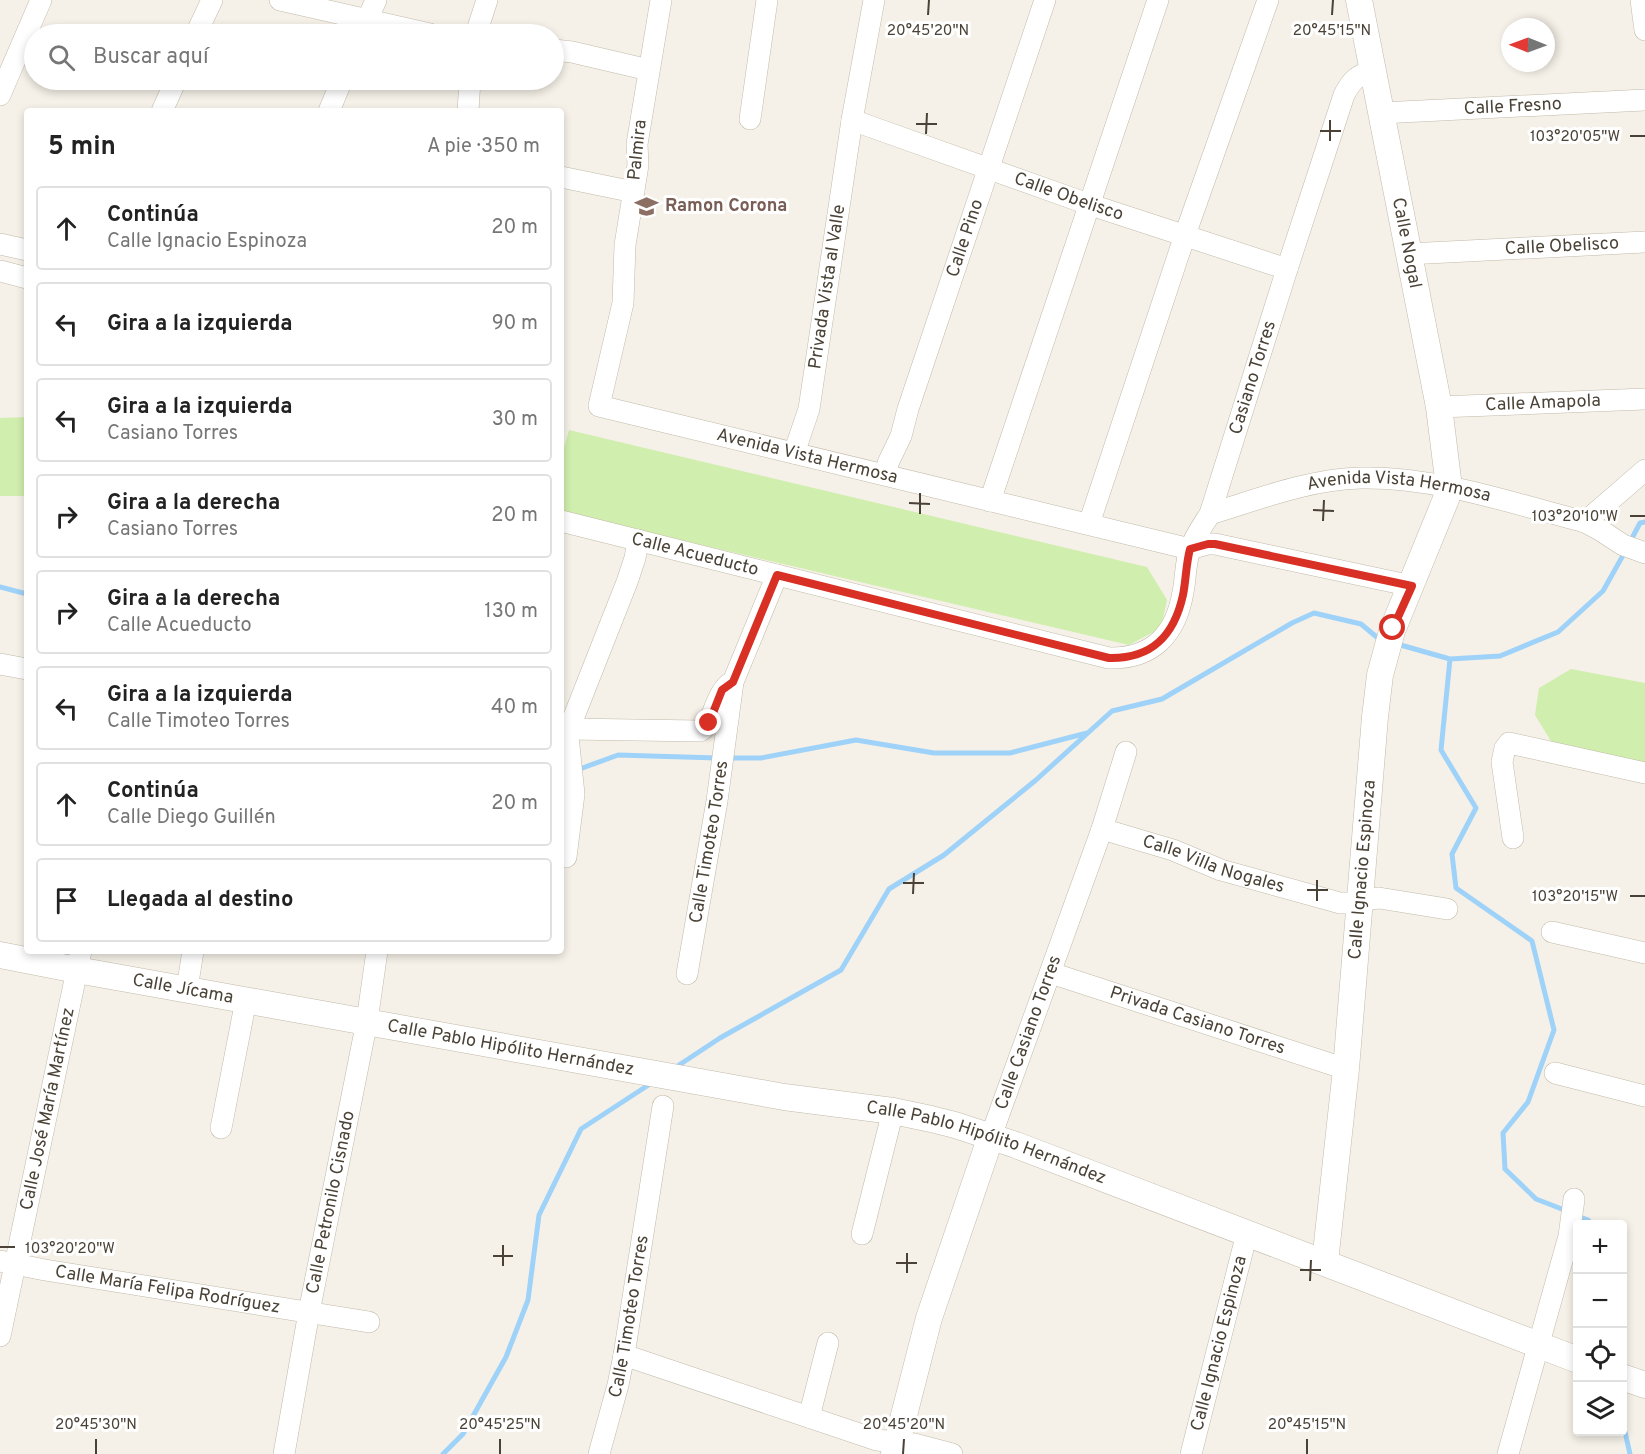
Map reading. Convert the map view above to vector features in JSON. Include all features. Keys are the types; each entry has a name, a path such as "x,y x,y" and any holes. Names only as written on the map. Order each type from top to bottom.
{"street":[{"path":"31,24 41,0"},
{"path":"201,24 212,0"},
{"path":"280,0 355,24"},
{"path":"365,24 376,0"},
{"path":"479,24 487,0"},
{"name":"Palmira","path":"599,406 623,303 625,244 638,165 636,144 661,0"},
{"path":"750,119 767,0"},
{"name":"Privada Vista al Valle","path":"794,453 809,409 852,120 874,0"},
{"name":"Calle Pino","path":"887,475 888,463 901,436 908,409 1045,0"},
{"path":"990,501 1158,0"},
{"path":"1089,524 1185,235 1268,0"},
{"name":"Calle Nogal","path":"1359,0 1439,407 1449,487"},
{"path":"1641,0 1645,30"},
{"path":"0,95 24,39"},
{"path":"564,51 649,70"},
{"name":"Casiano Torres","path":"1109,658 1134,656 1155,646 1167,635 1180,608 1190,549 1210,514 1344,95 1352,81 1372,71"},
{"path":"163,108 171,90"},
{"path":"330,108 338,90"},
{"path":"468,108 469,90"},
{"name":"Calle Fresno","path":"1381,113 1645,100"},
{"name":"Calle Obelisco","path":"852,120 1089,204 1287,269"},
{"path":"564,178 634,192"},
{"name":"Calle Obelisco","path":"1408,254 1645,242"},
{"path":"0,244 24,249"},
{"path":"0,271 24,277"},
{"name":"Calle Amapola","path":"1439,407 1645,399"},
{"name":"Avenida Vista Hermosa","path":"599,406 1190,549"},
{"path":"1585,522 1645,470"},
{"name":"Avenida Vista Hermosa","path":"1210,514 1300,487 1339,480 1378,478 1449,487 1585,522 1632,549"},
{"name":"Calle Ignacio Espinoza","path":"1325,1262 1346,1069 1380,675 1389,642 1449,487"},
{"name":"Calle Acueducto","path":"564,522 1109,658"},
{"path":"566,857 574,794 569,729 574,711 627,582 638,540"},
{"path":"1190,549 1215,544 1412,586"},
{"name":"Calle Timoteo Torres","path":"687,974 717,801 732,689 777,575"},
{"path":"0,664 24,668"},
{"path":"569,729 700,731 707,726 722,690 732,689"},
{"path":"1513,838 1502,762 1505,748 1509,743 1645,774"},
{"name":"Calle Casiano Torres","path":"895,1448 929,1318 991,1136 1102,829 1126,752"},
{"name":"Calle Villa Nogales","path":"1102,829 1173,850 1221,870 1340,903 1350,904 1379,898 1447,909"},
{"path":"1552,932 1645,953"},
{"path":"187,989 193,954"},
{"name":"Calle Petronilo Cisnado","path":"284,1454 309,1312 367,1021 377,954"},
{"name":"Calle Jícama","path":"0,955 79,961 187,989 367,1021"},
{"name":"Calle José María Martínez","path":"0,1336 8,1263 79,961"},
{"name":"Privada Casiano Torres","path":"1051,973 1346,1069"},
{"path":"221,1128 246,1000"},
{"name":"Calle Pablo Hipólito Hernández","path":"367,1021 784,1096 893,1111 939,1121 991,1136 1573,1358"},
{"path":"1555,1073 1645,1096"},
{"name":"Calle Timoteo Torres","path":"599,1454 624,1355 663,1106"},
{"path":"862,1234 893,1111"},
{"path":"1508,1454 1540,1345 1570,1225 1574,1200"},
{"name":"Calle Ignacio Espinoza","path":"1191,1454 1247,1233"},
{"name":"Calle María Felipa Rodríguez","path":"8,1263 369,1322"},
{"path":"809,1418 828,1343"},
{"path":"624,1355 895,1448 914,1444 952,1454"}],"green space":[{"path":"24,417 24,496 0,496 0,418"},
{"path":"569,430 1147,567 1167,600 1161,628 1129,645 564,513 564,448"},
{"path":"1571,669 1645,683 1645,765 1554,746 1535,715 1539,688"}],"waterway":[{"path":"1630,542 1640,523 1645,522"},
{"path":"1397,644 1450,659 1500,656 1558,632 1603,591 1626,550"},
{"path":"0,587 24,593"},
{"path":"673,1069 720,1038 841,970 889,889 944,855 1036,780 1112,711 1162,699 1292,623 1314,613 1361,624 1382,640"},
{"path":"1450,659 1441,750 1476,808 1452,854 1456,888 1532,941 1554,1030 1528,1102 1503,1133 1505,1169 1536,1199 1567,1211"},
{"path":"727,758 761,758 856,740 934,753 1010,753 1087,733"},
{"path":"577,770 618,755 717,758"},
{"path":"443,1454 463,1434 506,1357 528,1300 539,1215 581,1129 653,1082"},
{"path":"1575,1215 1588,1220"},
{"path":"1626,1436 1630,1454"}],"place":[{"name":"Ramon Corona","path":"647,206"}],"route":[{"path":"709,723 722,690 733,682 777,575 1109,658 1119,658 1143,652 1155,646 1167,635 1180,608 1190,549 1215,544 1412,586 1393,628"}]}
